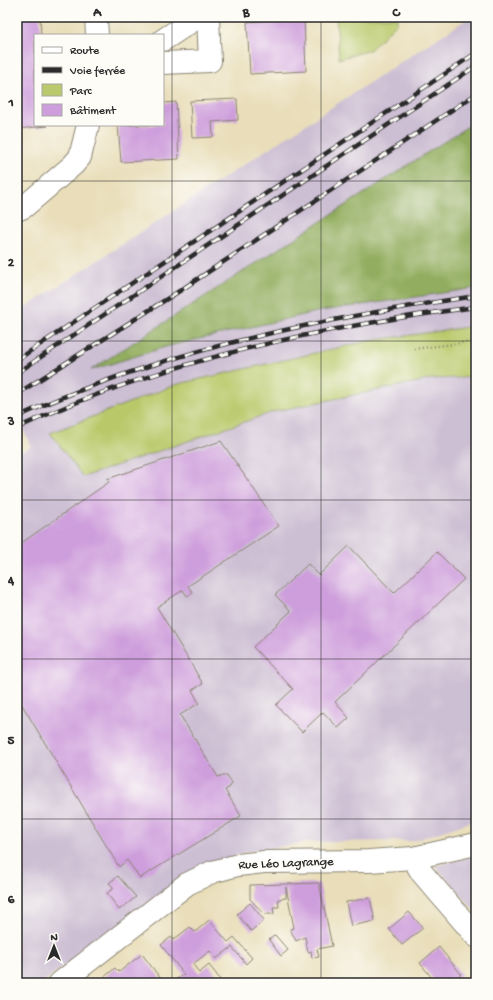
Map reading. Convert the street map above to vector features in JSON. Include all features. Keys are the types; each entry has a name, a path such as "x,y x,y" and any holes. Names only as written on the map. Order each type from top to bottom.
{"street":[{"path":"96,17 97,34"},
{"path":"164,39 198,17"},
{"path":"164,63 210,61 208,17"},
{"path":"17,210 24,208 73,165 83,150 88,126"},
{"name":"Rue Léo Lagrange","path":"60,983 187,884 212,872 238,864 264,862 369,861 412,858 476,844"},
{"path":"412,858 422,874 476,936"}],"path":[{"path":"414,349 476,341"}],"shaded area":[{"path":"470,17 476,17 476,820 413,841 309,842 246,852 189,876 42,983 17,983 17,454 31,447 17,415 17,313"},
{"path":"476,854 476,912 435,866"}],"green space":[{"path":"336,17 397,17 397,23 370,50 339,59"},
{"path":"476,121 476,288 321,311 169,346 91,370"},
{"path":"476,326 476,377 432,379 276,411 83,477 50,433 178,384 368,341"}],"building":[{"path":"17,17 40,17 41,34 34,34 34,126 48,126 17,129"},
{"path":"304,18 306,71 250,74 247,22"},
{"path":"237,99 238,120 212,122 213,137 192,138 190,101"},
{"path":"176,102 179,159 121,162 118,126 164,126 164,103"},
{"path":"221,441 279,526 188,586 193,593 187,596 183,590 157,607 203,684 192,690 199,703 180,715 218,777 227,775 232,783 230,787 225,790 241,816 140,878 127,860 119,867 21,703 17,706 17,546 109,482 107,479"},
{"path":"349,546 394,593 437,552 464,579 335,702 349,718 338,728 323,712 302,732 276,705 293,689 253,647 291,611 275,595 308,564 319,575"},
{"path":"118,876 136,897 119,910 107,893 114,888 109,883"},
{"path":"319,883 332,946 317,949 319,957 312,958 311,951 308,952 305,937 296,941 290,929 294,928 286,887 286,898 278,899 279,907 273,907 274,914 264,914 250,899 250,885"},
{"path":"370,898 375,921 351,926 346,902"},
{"path":"250,903 264,920 251,931 237,914"},
{"path":"409,912 423,928 402,945 389,929"},
{"path":"209,920 228,942 234,937 252,958 246,964 232,947 216,959 210,951 193,964 199,973 209,965 220,979 215,983 171,983 184,974 161,945 171,937 173,940 190,927 195,932"},
{"path":"275,935 288,950 281,956 269,940"},
{"path":"439,947 461,974 459,976 465,983 436,983 420,963"},
{"path":"142,954 164,983 97,983 115,968 119,972"}],"railway":[{"path":"17,360 476,53"},
{"path":"17,373 476,66"},
{"path":"17,394 181,290 476,94"},
{"path":"17,417 128,373 185,355 242,340 358,315 476,296"},
{"path":"17,428 72,404 127,384 242,350 300,336 358,325 476,307"}]}
